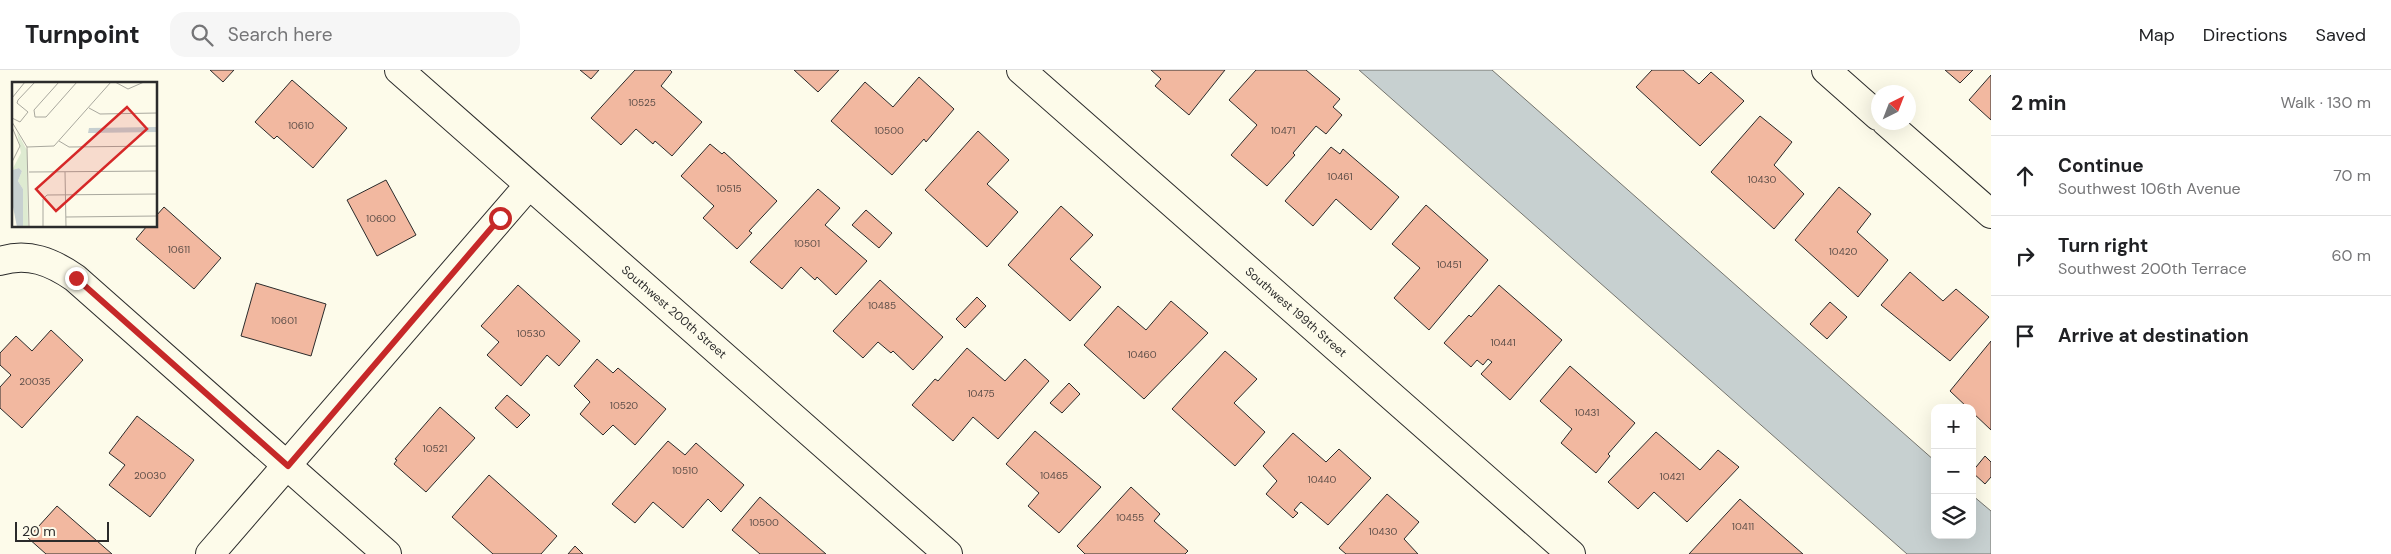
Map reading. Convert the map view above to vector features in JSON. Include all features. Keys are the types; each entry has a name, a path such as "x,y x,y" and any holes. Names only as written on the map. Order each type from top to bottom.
{"street":[{"name":"Southwest 200th Street","path":"399,70 948,554"},
{"name":"Southwest 199th Street","path":"1022,70 1571,554"},
{"path":"1826,70 1871,110"},
{"path":"1895,130 1991,214"},
{"path":"210,554 529,185"},
{"path":"5,259 26,256 44,260 76,278 387,554"}],"shaded area":[{"path":"1359,70 1492,70 1931,457 1931,539 1976,539 1976,498 1991,511 1991,554 1907,554"}],"building":[{"path":"210,70 234,70 223,82"},
{"path":"580,70 599,70 591,79"},
{"path":"635,70 670,70 672,72 661,86 702,122 672,156 655,141 653,144 636,129 621,145 591,118"},
{"path":"794,70 839,70 818,92"},
{"path":"1151,70 1225,70 1189,115 1155,86 1161,79"},
{"path":"1256,70 1306,70 1340,99 1333,107 1342,115 1326,134 1316,126 1293,153 1295,155 1267,186 1231,155 1257,125 1229,100"},
{"path":"1652,70 1683,70 1699,84 1711,72 1744,101 1700,146 1636,87"},
{"path":"1945,70 1973,70 1960,83"},
{"path":"1991,75 1991,120 1969,100"},
{"path":"919,77 954,109 926,142 924,139 892,175 831,121 865,82 893,107"},
{"path":"292,80 347,128 313,168 277,136 274,139 255,122"},
{"path":"1760,116 1792,142 1774,165 1804,194 1774,229 1711,172"},
{"path":"978,131 1009,160 987,184 1018,212 987,247 925,190"},
{"path":"710,144 722,154 724,152 777,201 749,231 752,233 737,249 703,218 714,206 681,176"},
{"path":"1331,147 1340,154 1343,149 1399,197 1371,230 1336,199 1313,226 1285,201"},
{"path":"386,180 416,235 377,256 347,200"},
{"path":"1839,187 1871,214 1857,232 1888,260 1858,297 1795,240"},
{"path":"818,189 840,208 825,225 867,261 836,295 817,277 815,280 801,267 782,289 750,262"},
{"path":"1426,205 1488,260 1429,330 1394,298 1420,268 1392,244"},
{"path":"1061,206 1093,235 1070,259 1101,287 1070,321 1008,265"},
{"path":"164,207 221,258 194,289 136,239 145,228 158,228 158,214"},
{"path":"866,210 892,233 879,248 852,225"},
{"path":"1910,272 1943,301 1956,289 1989,317 1950,361 1881,305"},
{"path":"880,280 943,337 913,370 893,351 891,353 878,342 863,358 833,331"},
{"path":"256,283 326,304 311,356 241,336"},
{"path":"518,285 580,341 559,366 547,355 521,386 487,355 499,342 481,326"},
{"path":"1499,285 1562,340 1510,400 1481,374 1492,362 1488,359 1483,365 1477,360 1471,367 1444,343 1469,315 1471,317"},
{"path":"977,297 986,306 965,328 956,319"},
{"path":"1171,301 1208,333 1144,399 1084,345 1118,306 1146,330"},
{"path":"1830,302 1847,317 1827,339 1810,324"},
{"path":"51,330 83,360 22,428 0,408 0,387 11,375 0,365 0,353 16,336 32,351"},
{"path":"1991,341 1991,430 1976,416 1976,404 1964,404 1950,391"},
{"path":"967,348 1005,381 1025,359 1049,381 998,439 973,417 953,441 912,405 935,379 938,381"},
{"path":"1225,351 1257,379 1234,403 1265,432 1235,466 1172,409"},
{"path":"597,359 613,373 618,368 666,409 635,445 613,425 603,435 580,414 590,402 574,386"},
{"path":"1570,366 1635,423 1608,454 1610,456 1596,473 1561,443 1572,429 1540,401"},
{"path":"1069,383 1080,394 1062,413 1050,403"},
{"path":"507,395 530,415 517,428 495,408"},
{"path":"440,407 475,438 426,492 394,464 397,460 395,459"},
{"path":"137,416 194,460 150,517 109,485 125,465 109,453"},
{"path":"1035,431 1101,487 1059,533 1028,506 1039,493 1006,464"},
{"path":"1656,432 1700,470 1718,450 1739,467 1687,522 1654,492 1638,509 1608,482"},
{"path":"1293,433 1326,462 1339,449 1371,478 1328,525 1301,502 1294,510 1298,513 1293,518 1266,494 1277,481 1263,466"},
{"path":"668,441 685,455 696,443 744,485 721,512 708,499 683,528 653,502 635,523 612,504"},
{"path":"1985,456 1991,462 1991,477 1985,484 1976,476 1976,467"},
{"path":"489,475 557,536 541,554 493,554 452,517"},
{"path":"1131,487 1160,514 1154,521 1188,551 1185,554 1085,554 1077,546"},
{"path":"1387,494 1419,522 1404,539 1418,554 1346,554 1339,548"},
{"path":"760,497 826,554 760,554 732,530"},
{"path":"1740,499 1803,554 1689,554"},
{"path":"57,506 112,554 46,554 28,538"},
{"path":"575,546 583,554 568,554"}],"route":[{"path":"76,278 288,466 500,218"}]}
